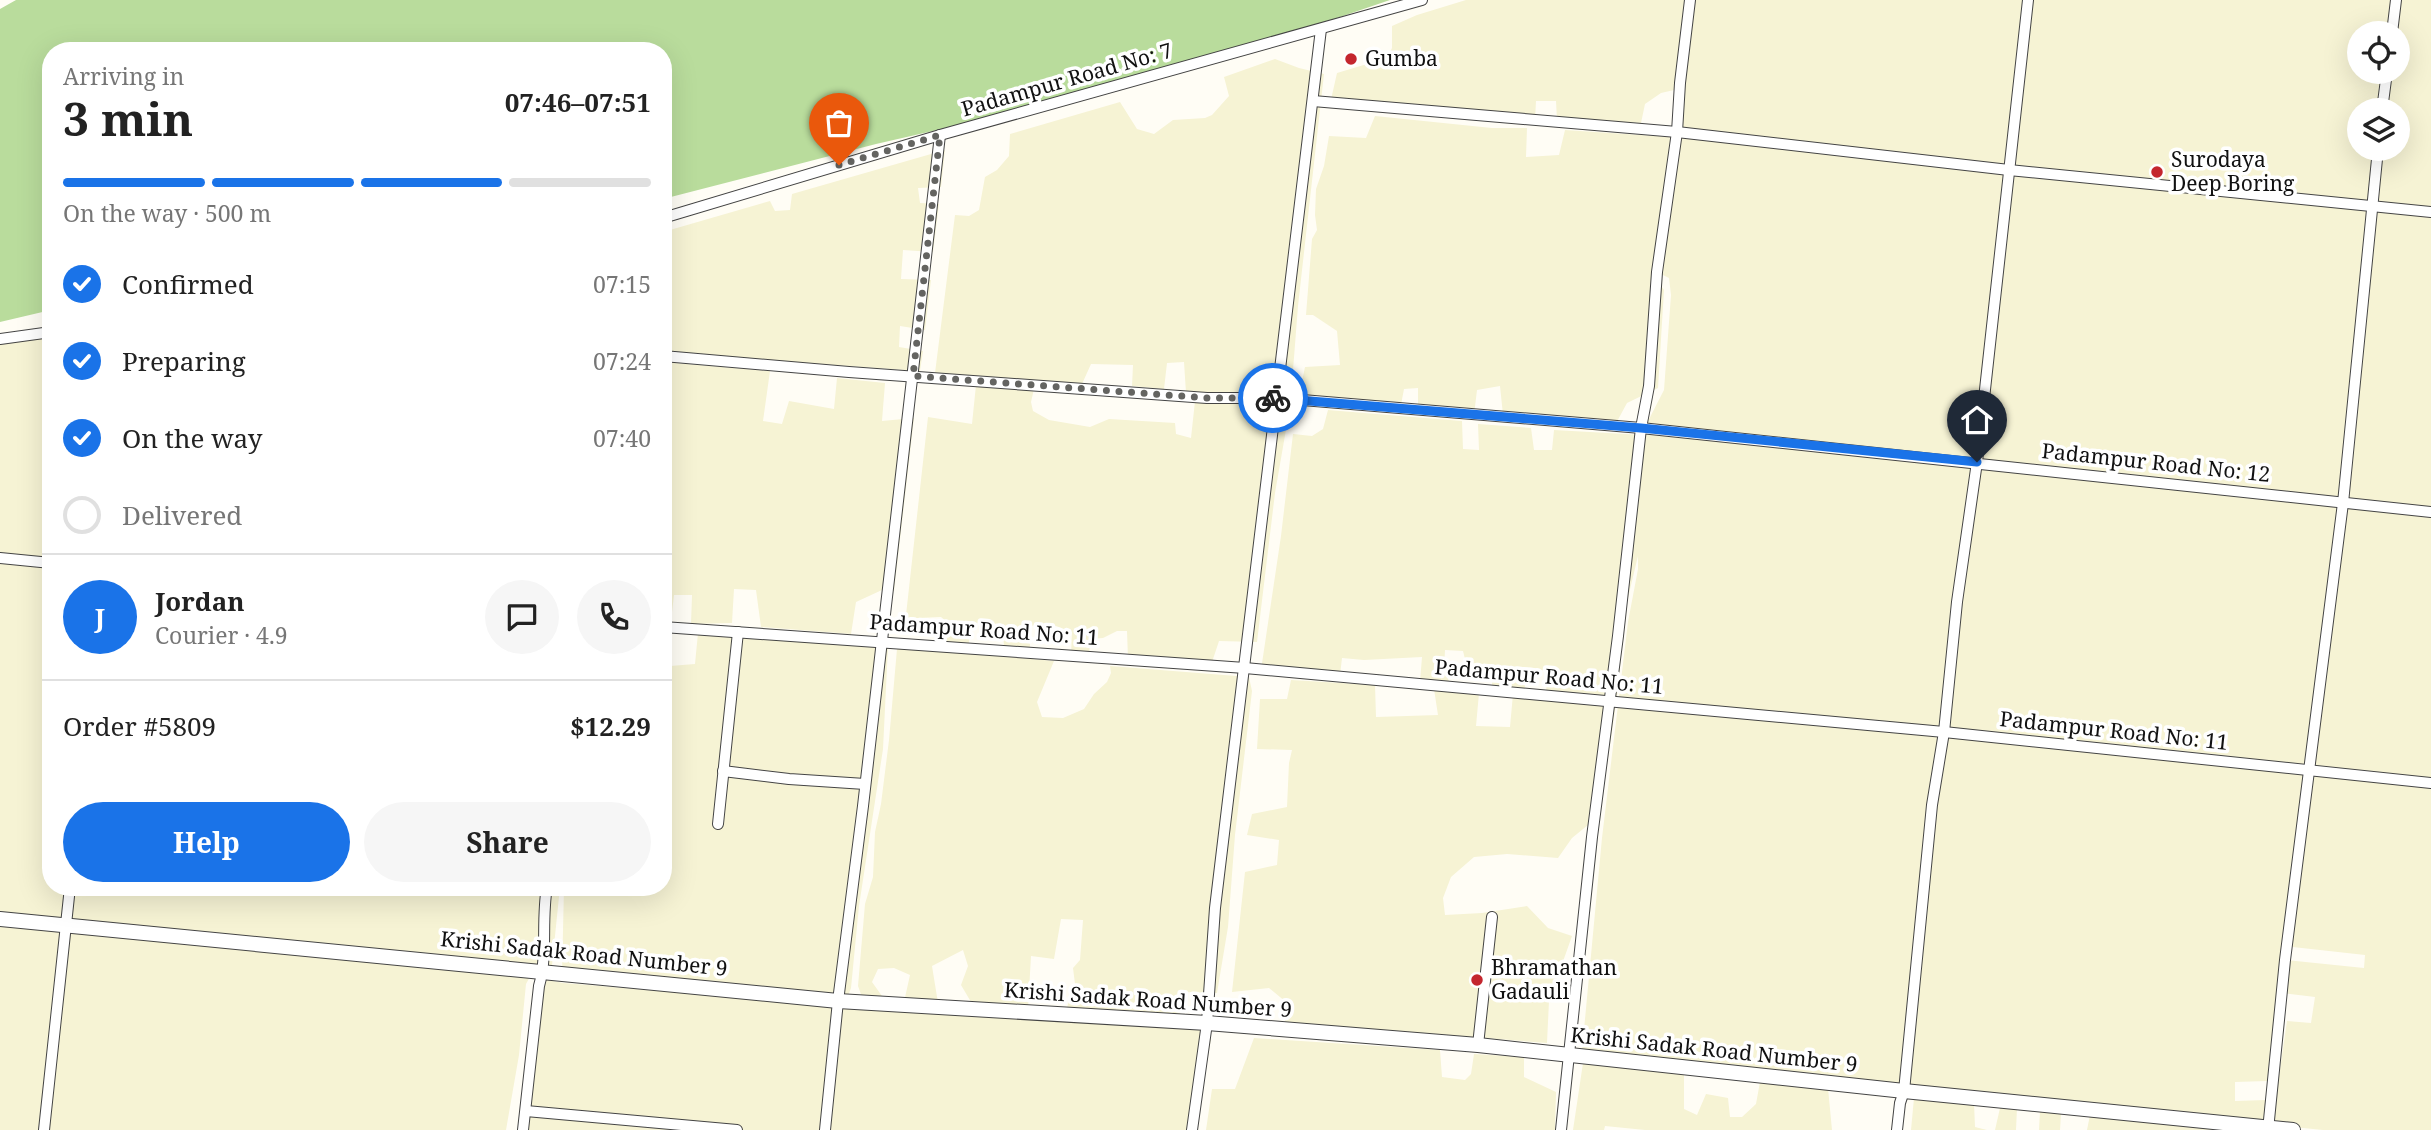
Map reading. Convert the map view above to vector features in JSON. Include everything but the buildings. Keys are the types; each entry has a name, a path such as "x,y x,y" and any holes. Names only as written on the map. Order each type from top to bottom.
{"street":[{"name":"Padampur Road No: 7","path":"672,215 940,135 1422,0"},
{"path":"1561,1130 1567,1056 1641,428 1649,386 1657,272 1677,132 1690,0"},
{"path":"1897,1130 1904,1091 1932,805 1944,732 1957,602 1977,462 2028,0"},
{"path":"2393,21 2396,0"},
{"path":"1192,1130 1208,1023 1215,908 1321,29"},
{"path":"1313,101 1677,132 2009,170 2431,212"},
{"path":"825,1130 940,135"},
{"path":"2268,1129 2285,960 2343,503 2377,161"},
{"path":"0,339 42,333"},
{"name":"Padampur Road No: 12","path":"672,357 1207,398 1278,398 1641,428 2431,512"},
{"path":"0,558 42,562"},
{"name":"Padampur Road No: 11","path":"672,628 1245,668 1944,732 2431,783"},
{"path":"718,824 738,632"},
{"path":"723,771 865,784"},
{"path":"44,1130 68,896"},
{"path":"523,1130 542,970 546,896"},
{"path":"1478,1045 1492,917"},
{"name":"Krishi Sadak Road Number 9","path":"0,919 838,1001 1208,1023 1478,1045 2293,1130"},
{"path":"526,1111 737,1130"}],"shaded area":[{"path":"1466,0 1688,0 1674,90 1661,93 1645,104 1641,123 1557,120 1556,101 1536,101 1535,120 1330,104 1337,73 1387,58 1392,48 1392,26"},
{"path":"1694,0 2431,0 2431,1130 2323,1130 2272,1125 2287,1021 2311,1023 2315,997 2282,993 2285,960 2364,968 2365,955 2283,946 2267,1081 2235,1082 2235,1101 2266,1100 2264,1124 1889,1087 1582,1051 1602,838 1638,556 1626,606 1617,697 1546,692 1548,671 1525,668 1525,690 1492,687 1492,665 1466,663 1463,651 1445,650 1444,671 1450,683 1420,682 1422,657 1364,660 1342,658 1340,675 1261,670 1293,434 1312,436 1323,429 1328,410 1462,421 1463,449 1479,450 1478,424 1531,428 1534,450 1552,450 1554,430 1644,435 1644,429 1664,390 1671,295 1669,278 1659,273"},
{"path":"1275,59 1324,74 1298,306 1291,396 1186,393 1184,362 1167,363 1164,389 1132,386 1133,365 1091,364 1082,384 935,373 955,215 969,216 979,210 985,177 997,170 1009,156 1010,134 1120,102 1137,129 1154,134 1173,120 1212,115 1229,96 1224,77"},
{"path":"1375,116 1492,128 1527,128 1526,157 1559,155 1565,130 1671,137 1654,276 1664,290 1658,388 1627,403 1614,427 1503,415 1500,386 1477,390 1474,415 1418,412 1418,388 1404,389 1400,410 1298,401 1305,367 1340,365 1337,331 1313,315 1306,315 1312,239 1317,230 1316,189 1324,166 1329,136 1366,138"},
{"path":"945,150 941,187 918,188 920,203 939,204 933,252 903,250 901,279 931,280 925,330 900,326 899,347 923,351 920,371 672,354 672,229 770,201 775,211 790,210 792,194"},
{"path":"42,337 42,896 559,896 551,975 532,973 526,984 519,1055 506,1130 0,1130 0,344"},
{"path":"672,363 770,371 763,421 782,424 789,401 834,409 837,378 885,383 882,421 914,418 894,591 882,590 856,602 851,634 761,627 756,590 734,589 732,623 691,624 692,595 674,595 672,612"},
{"path":"976,385 1034,389 1031,402 1033,411 1049,420 1090,427 1109,419 1175,423 1176,434 1191,438 1195,401 1285,407 1288,418 1275,493 1257,642 1219,641 1211,665 1128,659 1127,631 1117,631 1103,638 1090,639 1089,659 1071,656 1072,632 1048,623 1030,626 1030,650 1004,649 1003,624 972,623 968,648 941,644 947,622 941,617 918,618 905,624 928,417 972,424"},
{"path":"698,633 888,647 883,749 848,996 562,974 564,896 672,896 672,666 695,664"},
{"path":"897,649 1054,661 1037,702 1042,717 1063,718 1084,709 1094,694 1107,682 1111,673 1110,666 1249,677 1252,691 1235,835 1228,927 1217,993 1183,992 1179,1022 1065,1013 1075,984 1073,968 1080,960 1083,920 1061,919 1054,959 1031,956 1028,1009 974,1007 961,985 968,966 963,950 932,966 938,1003 904,1002 910,975 894,968 878,969 872,982 882,996 862,997 858,986 865,904 873,877 875,832 889,740"},
{"path":"1291,680 1375,685 1376,717 1438,715 1434,689 1479,693 1476,726 1510,727 1513,694 1616,704 1598,826 1588,825 1572,838 1558,858 1507,854 1474,857 1451,877 1443,898 1445,915 1527,906 1548,928 1572,936 1549,1001 1547,1043 1285,1022 1286,1002 1269,988 1232,992 1245,872 1277,865 1279,840 1247,835 1252,814 1287,807 1292,750 1257,749 1260,699 1287,699"},
{"path":"538,978 563,983 857,1007 1203,1030 1211,1039 1195,1130 518,1130"},
{"path":"1254,1038 1440,1050 1442,1077 1465,1080 1471,1074 1474,1054 1524,1057 1524,1077 1556,1092 1555,1130 1206,1130 1212,1089 1235,1089"},
{"path":"1583,1063 1684,1074 1684,1109 1697,1115 1706,1094 1728,1098 1730,1117 1742,1117 1756,1104 1760,1082 1828,1088 1832,1130 1645,1130 1605,1126 1604,1130 1573,1130"},
{"path":"1914,1098 1974,1103 1975,1127 1987,1130 1911,1130"},
{"path":"2000,1108 2017,1108 2016,1130 1995,1130"},
{"path":"2040,1111 2061,1113 2060,1130 2039,1130"},
{"path":"2090,1115 2262,1130 2087,1130"}],"green space":[{"path":"16,0 1390,0 1152,81 876,144 672,197 672,42 42,42 42,312 0,322 0,9"}],"way so far":[{"path":"839,165 940,135 913,376 1207,398 1273,398"}],"place":[{"name":"Gumba","path":"1351,59"},
{"name":"Surodaya Deep Boring","path":"2157,172"},
{"name":"Bhramathan Gadauli","path":"1477,980"}],"route":[{"path":"1273,398 1641,428 1977,462"}]}
